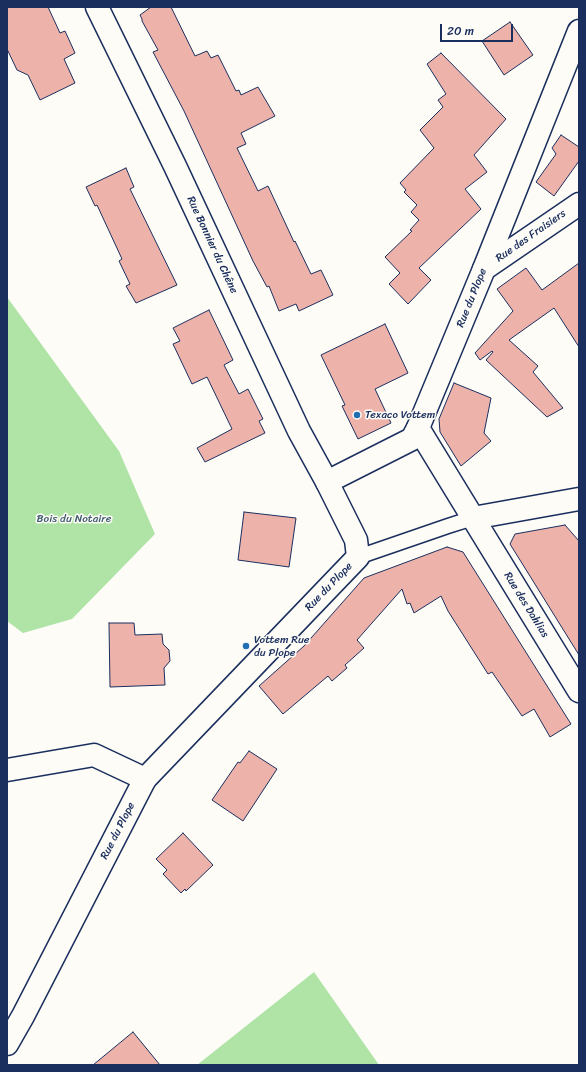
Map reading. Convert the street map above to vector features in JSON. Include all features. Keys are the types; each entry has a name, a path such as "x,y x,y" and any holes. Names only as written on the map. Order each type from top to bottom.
{"street":[{"name":"Rue Bonnier du Chêne","path":"97,7 175,166 298,431 327,482"},
{"name":"Rue du Plope","path":"7,1044 23,1016 145,778 358,557 356,540 327,482 412,439 418,428 484,269 579,31"},
{"name":"Rue des Fraisiers","path":"484,269 579,204"},
{"name":"Rue des Dahlias","path":"418,428 579,691"},
{"path":"473,518 579,499"},
{"path":"7,770 94,755 145,778"}],"lane":[{"path":"358,557 473,518"}],"green space":[{"name":"Bois du Notaire","path":"7,297 119,451 155,534 72,619 23,633 7,621"},
{"path":"314,972 379,1065 197,1065"}],"building":[{"path":"7,7 48,7 60,33 65,31 75,53 64,59 75,83 40,100 28,75 17,70 7,49"},
{"path":"151,7 171,7 195,56 207,51 211,58 218,55 236,91 239,90 241,95 258,87 275,116 241,133 246,144 237,148 258,191 268,186 294,242 295,241 311,274 321,270 333,295 299,311 296,304 279,311 269,286 267,287 253,261 184,111 153,52 158,50 140,15"},
{"path":"510,22 533,55 504,75 482,41"},
{"path":"441,53 506,119 474,155 487,172 465,189 481,209 419,268 431,280 408,304 389,284 400,273 385,257 412,231 410,230 419,220 411,212 417,205 404,192 406,190 400,183 434,148 420,130 443,107 438,100 446,94 427,64"},
{"path":"561,135 579,147 579,161 554,196 536,182 556,154 552,148"},
{"path":"126,168 134,187 130,189 177,285 136,303 126,286 130,284 119,261 122,259 97,205 95,206 86,187"},
{"path":"579,263 579,347 554,308 509,340 538,366 533,372 563,408 547,417 486,360 493,352 492,351 480,360 475,353 513,311 497,289 526,268 542,290"},
{"path":"209,310 233,360 224,365 239,394 248,389 263,419 259,421 265,433 205,462 197,448 232,429 207,377 192,384 173,344 180,341 173,328"},
{"path":"385,324 408,373 375,389 391,423 358,439 342,406 345,405 321,355"},
{"path":"454,383 491,398 484,433 491,441 461,466 440,432 439,419"},
{"path":"244,512 296,518 289,567 238,560"},
{"path":"565,525 579,541 579,655 510,544 515,534"},
{"path":"447,547 463,552 571,724 550,737 534,709 522,716 492,672 488,674 448,611 441,596 414,613 410,603 407,604 402,589 357,640 364,648 345,665 347,668 332,681 328,676 283,714 259,686 304,646 364,578"},
{"path":"109,623 134,623 135,635 162,634 163,644 169,650 170,661 164,668 165,685 110,687"},
{"path":"249,751 277,769 243,821 212,800 238,762 240,763"},
{"path":"183,833 213,865 186,891 185,889 181,893 163,874 167,870 156,859"},
{"path":"133,1032 160,1065 93,1065"}],"place":[{"name":"Texaco Vottem","path":"357,415"},
{"name":"Vottem Rue du Plope","path":"246,646"}]}
